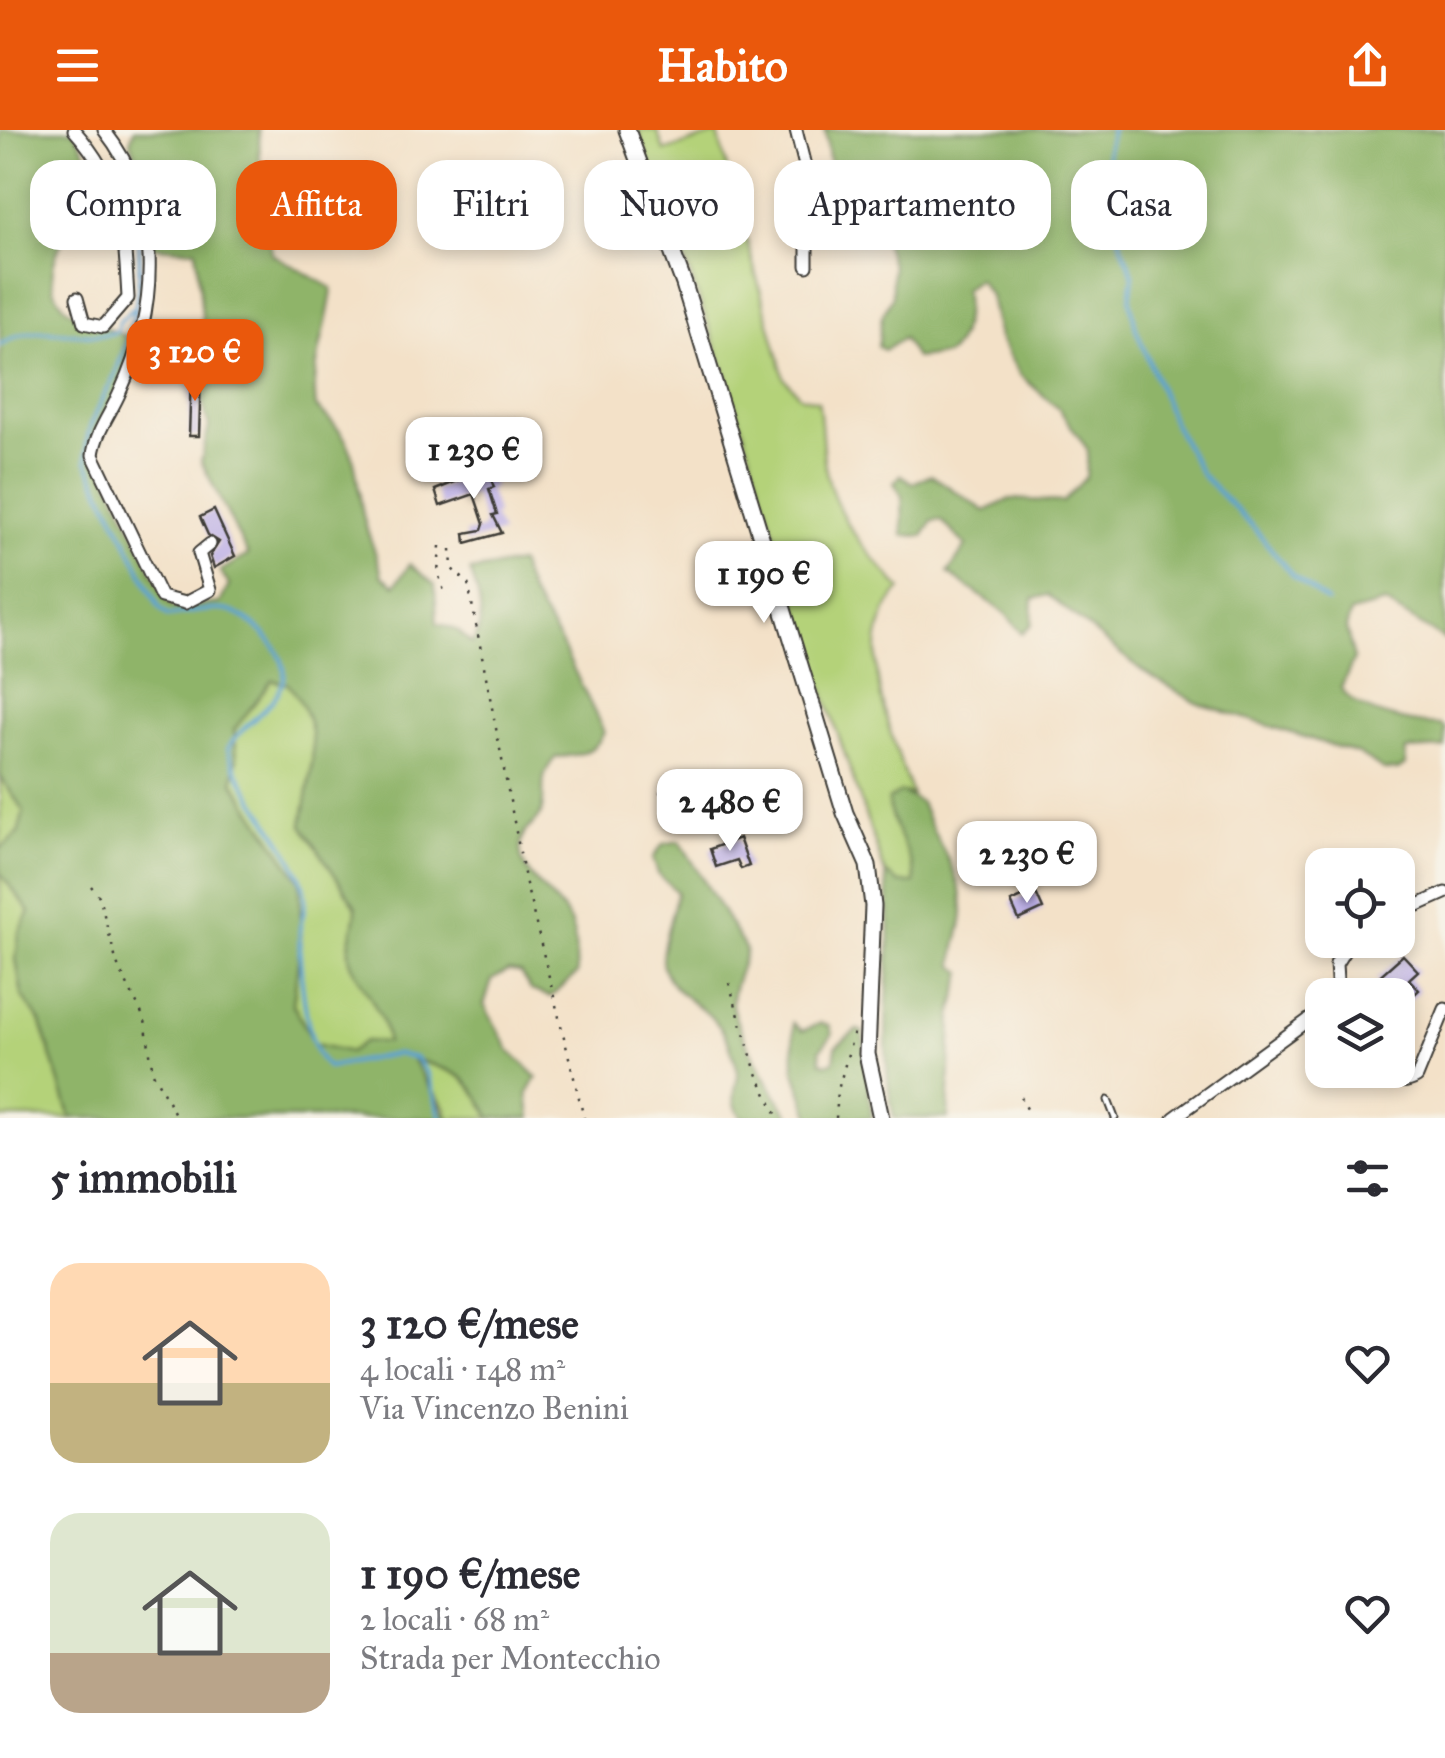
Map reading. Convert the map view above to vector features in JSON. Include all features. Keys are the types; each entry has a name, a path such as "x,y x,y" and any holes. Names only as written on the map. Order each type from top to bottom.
{"street":[{"path":"74,130 100,159 119,199 128,298 103,327 84,323 78,298"},
{"path":"104,130 137,183 147,234 150,297 121,390 95,440 93,455 161,596 184,603 210,590 199,552 210,544"},
{"path":"627,130 684,284 840,797 868,865 873,906 867,1054 881,1118"},
{"path":"796,130 806,174 807,266"},
{"path":"1415,906 1445,892"},
{"path":"1415,1079 1445,1009"},
{"path":"1174,1118 1305,1027"}],"lane":[{"path":"1108,1100 1115,1118"}],"path":[{"path":"440,546 438,573 445,594"},
{"path":"451,548 452,569 468,582 526,884 584,1118"},
{"path":"659,793 689,782"},
{"path":"92,886 117,964 145,1020 154,1073 177,1118"},
{"path":"729,983 755,1070 778,1118"},
{"path":"836,1118 848,1050 868,1000"},
{"path":"1021,1096 1028,1109"}],"green space":[{"path":"0,130 74,130 88,157 89,160 30,160 30,250 58,250 52,277 56,293 68,309 138,342 96,453 166,600 174,608 220,603 229,585 220,571 248,555 201,461 209,426 197,383 202,316 196,250 216,250 216,160 138,160 130,141 134,130 259,130 260,160 236,160 236,250 271,250 272,254 332,288 317,362 316,407 340,431 351,452 364,518 382,576 395,585 410,564 435,585 437,623 457,630 472,644 480,618 470,571 519,563 530,593 561,643 604,732 591,749 556,757 549,765 540,816 525,832 520,848 529,873 558,904 572,927 577,974 550,997 531,990 520,973 508,971 492,980 484,1005 510,1051 537,1077 528,1093 531,1118 491,1118 460,1076 412,1058 448,1118 71,1118 41,1023 22,995 16,959 19,933 30,912 0,873 0,849 18,834 24,811 0,776","holes":["272,680 288,684 308,718 313,753 302,825 356,907 349,956 386,1032 387,1042 365,1041 350,1052 315,1044 293,1005 301,937 300,881 233,782 237,758 234,730"]},
{"path":"638,130 657,130 664,151 718,134 725,160 649,160"},
{"path":"825,130 1445,130 1445,640 1385,603 1351,612 1346,628 1354,659 1341,688 1348,697 1372,711 1400,720 1440,725 1445,728 1445,748 1406,750 1405,765 1398,770 1384,770 1358,754 1197,703 1141,670 1048,595 1033,599 1032,624 1022,633 1005,613 948,573 966,546 941,520 933,521 923,536 903,535 902,496 894,483 901,475 913,483 931,475 985,511 1010,499 1063,502 1086,477 1088,450 1059,409 1020,375 999,338 990,296 978,279 964,289 963,325 957,342 946,355 915,358 903,338 885,350 878,347 882,316 892,297 892,268 887,250 1051,250 1051,160 829,160"},
{"path":"681,250 749,250 784,378 800,396 818,401 826,471 838,505 866,549 901,589 886,611 878,636 877,662 886,717 912,795 901,792 888,800 915,884 899,883 885,873 820,681 727,377"},
{"path":"272,680 288,684 308,718 313,752 302,825 356,907 349,956 383,1022 388,1042 350,1052 315,1044 293,1004 301,937 299,881 233,781 237,758 234,730"},
{"path":"0,776 24,811 18,834 0,849"},
{"path":"901,792 921,803 962,898 963,918 954,966 963,972 952,1014 948,1118 894,1118 889,1088 885,873 899,883 915,883 888,800"},
{"path":"680,841 746,950 732,1004 740,1030 791,1118 742,1118 735,1102 737,1069 723,1032 677,989 663,967 664,942 677,892 658,874 653,858 663,844"},
{"path":"0,873 30,912 19,933 16,959 22,995 41,1023 71,1118 0,1118"},
{"path":"793,1023 802,1031 821,1023 830,1026 832,1035 820,1050 821,1062 827,1064 834,1061 836,1046 857,1030 863,1032 872,1118 811,1118 794,1069"},
{"path":"410,1058 459,1076 491,1118 448,1118 446,1108"}],"building":[{"path":"191,372 201,372 199,436 189,436"},
{"path":"487,469 494,487 489,489 497,514 493,515 502,533 466,543 465,533 482,530 484,524 474,494 440,506 435,490"},
{"path":"214,510 235,556 214,568 210,556 219,542 208,535 200,517"},
{"path":"739,838 749,866 741,869 737,860 716,867 710,849"},
{"path":"1035,891 1043,909 1019,920 1011,902"},
{"path":"1400,958 1406,958 1418,971 1410,978 1377,978"}],"waterway":[{"path":"1112,130 1107,150 1109,188 1119,238 1133,275 1130,300 1136,329 1172,420 1201,474 1255,529 1291,574 1327,602"},
{"path":"139,250 132,321 112,381 91,425 87,462 159,607 168,616 223,610 245,618 266,637 282,660 283,682 279,691 228,749 245,786 284,845 302,881 302,982 320,1058 328,1067 396,1054 416,1058 428,1075 441,1118"},
{"path":"0,345 15,337 44,331 87,335 117,332 120,321 135,307"}]}
